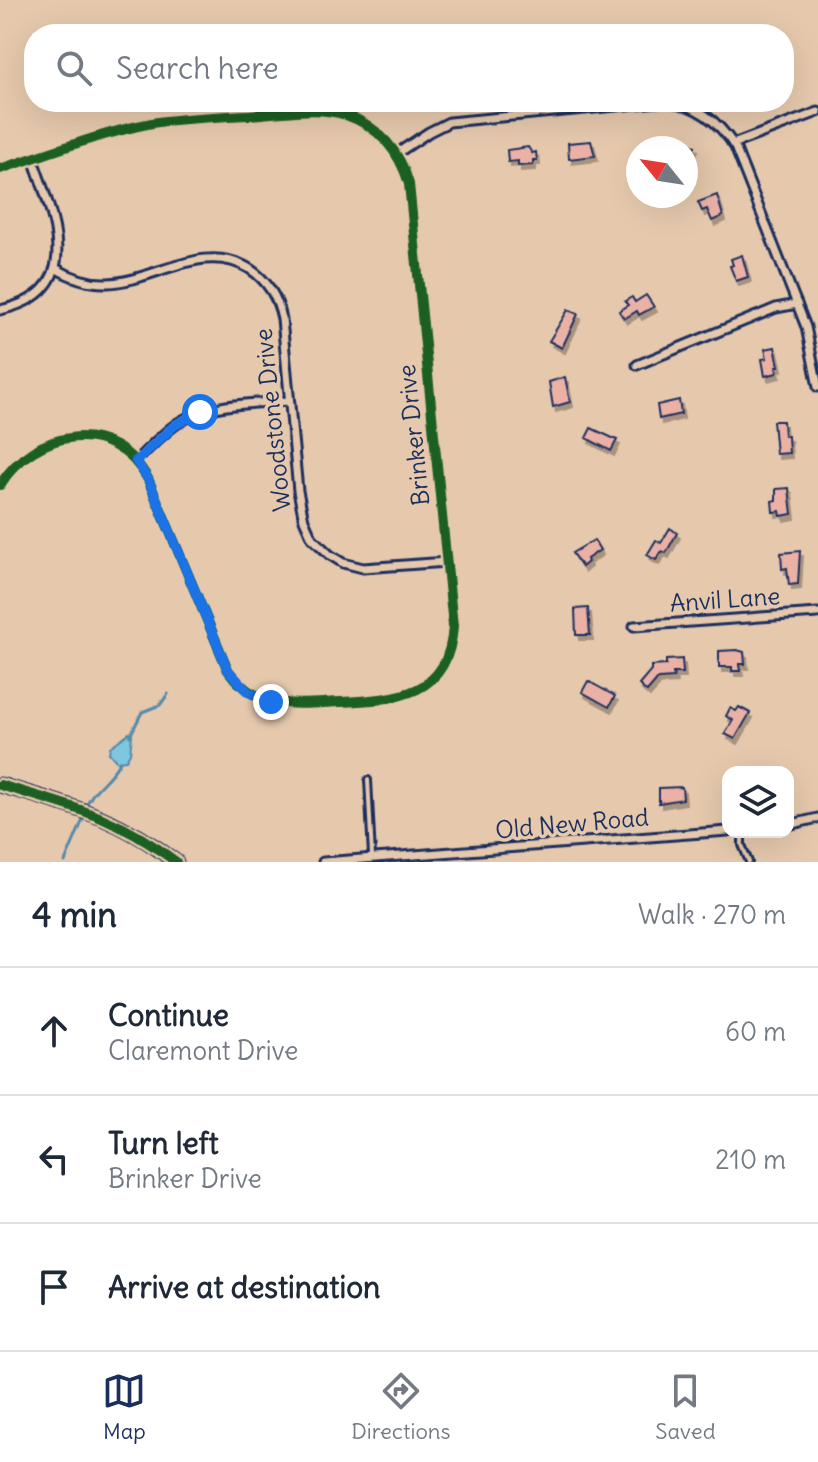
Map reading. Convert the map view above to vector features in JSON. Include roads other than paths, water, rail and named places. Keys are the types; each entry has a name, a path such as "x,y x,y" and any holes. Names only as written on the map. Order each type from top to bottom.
{"street":[{"name":"Brinker Drive","path":"0,169 127,129 168,121 290,112"},
{"name":"Brinker Drive","path":"136,461 148,479 228,670 248,692 285,705 393,699 417,690 430,681 442,665 452,636 447,562 409,184 396,154 379,134 356,119 326,112"},
{"path":"396,154 449,122 554,112"},
{"path":"700,112 719,126 733,144 797,304 812,351 818,387"},
{"path":"733,144 818,112"},
{"path":"0,310 35,298 44,289 58,257 57,235 33,159"},
{"name":"Woodstone Drive","path":"55,268 76,279 99,283 122,281 209,258 224,259 247,268 269,287 280,310 301,512 307,529 322,549 343,563 363,568 447,562"},
{"path":"637,365 776,308 797,304"},
{"path":"0,484 25,457 62,439 90,437 105,440 136,461 175,425 200,412 289,401"},
{"name":"Anvil Lane","path":"634,626 818,613"},
{"path":"0,785 95,814 144,838 176,862"},
{"path":"794,824 818,818"},
{"name":"Old New Road","path":"323,862 722,831"}],"lane":[{"path":"368,780 372,859"},
{"path":"742,838 749,862"}],"water":[{"path":"129,733 132,735 130,753 126,760 116,761 109,753 110,747"}],"waterway":[{"path":"130,736 142,712 160,705 168,694"},
{"path":"85,809 120,761"},
{"path":"65,862 84,817"}]}
